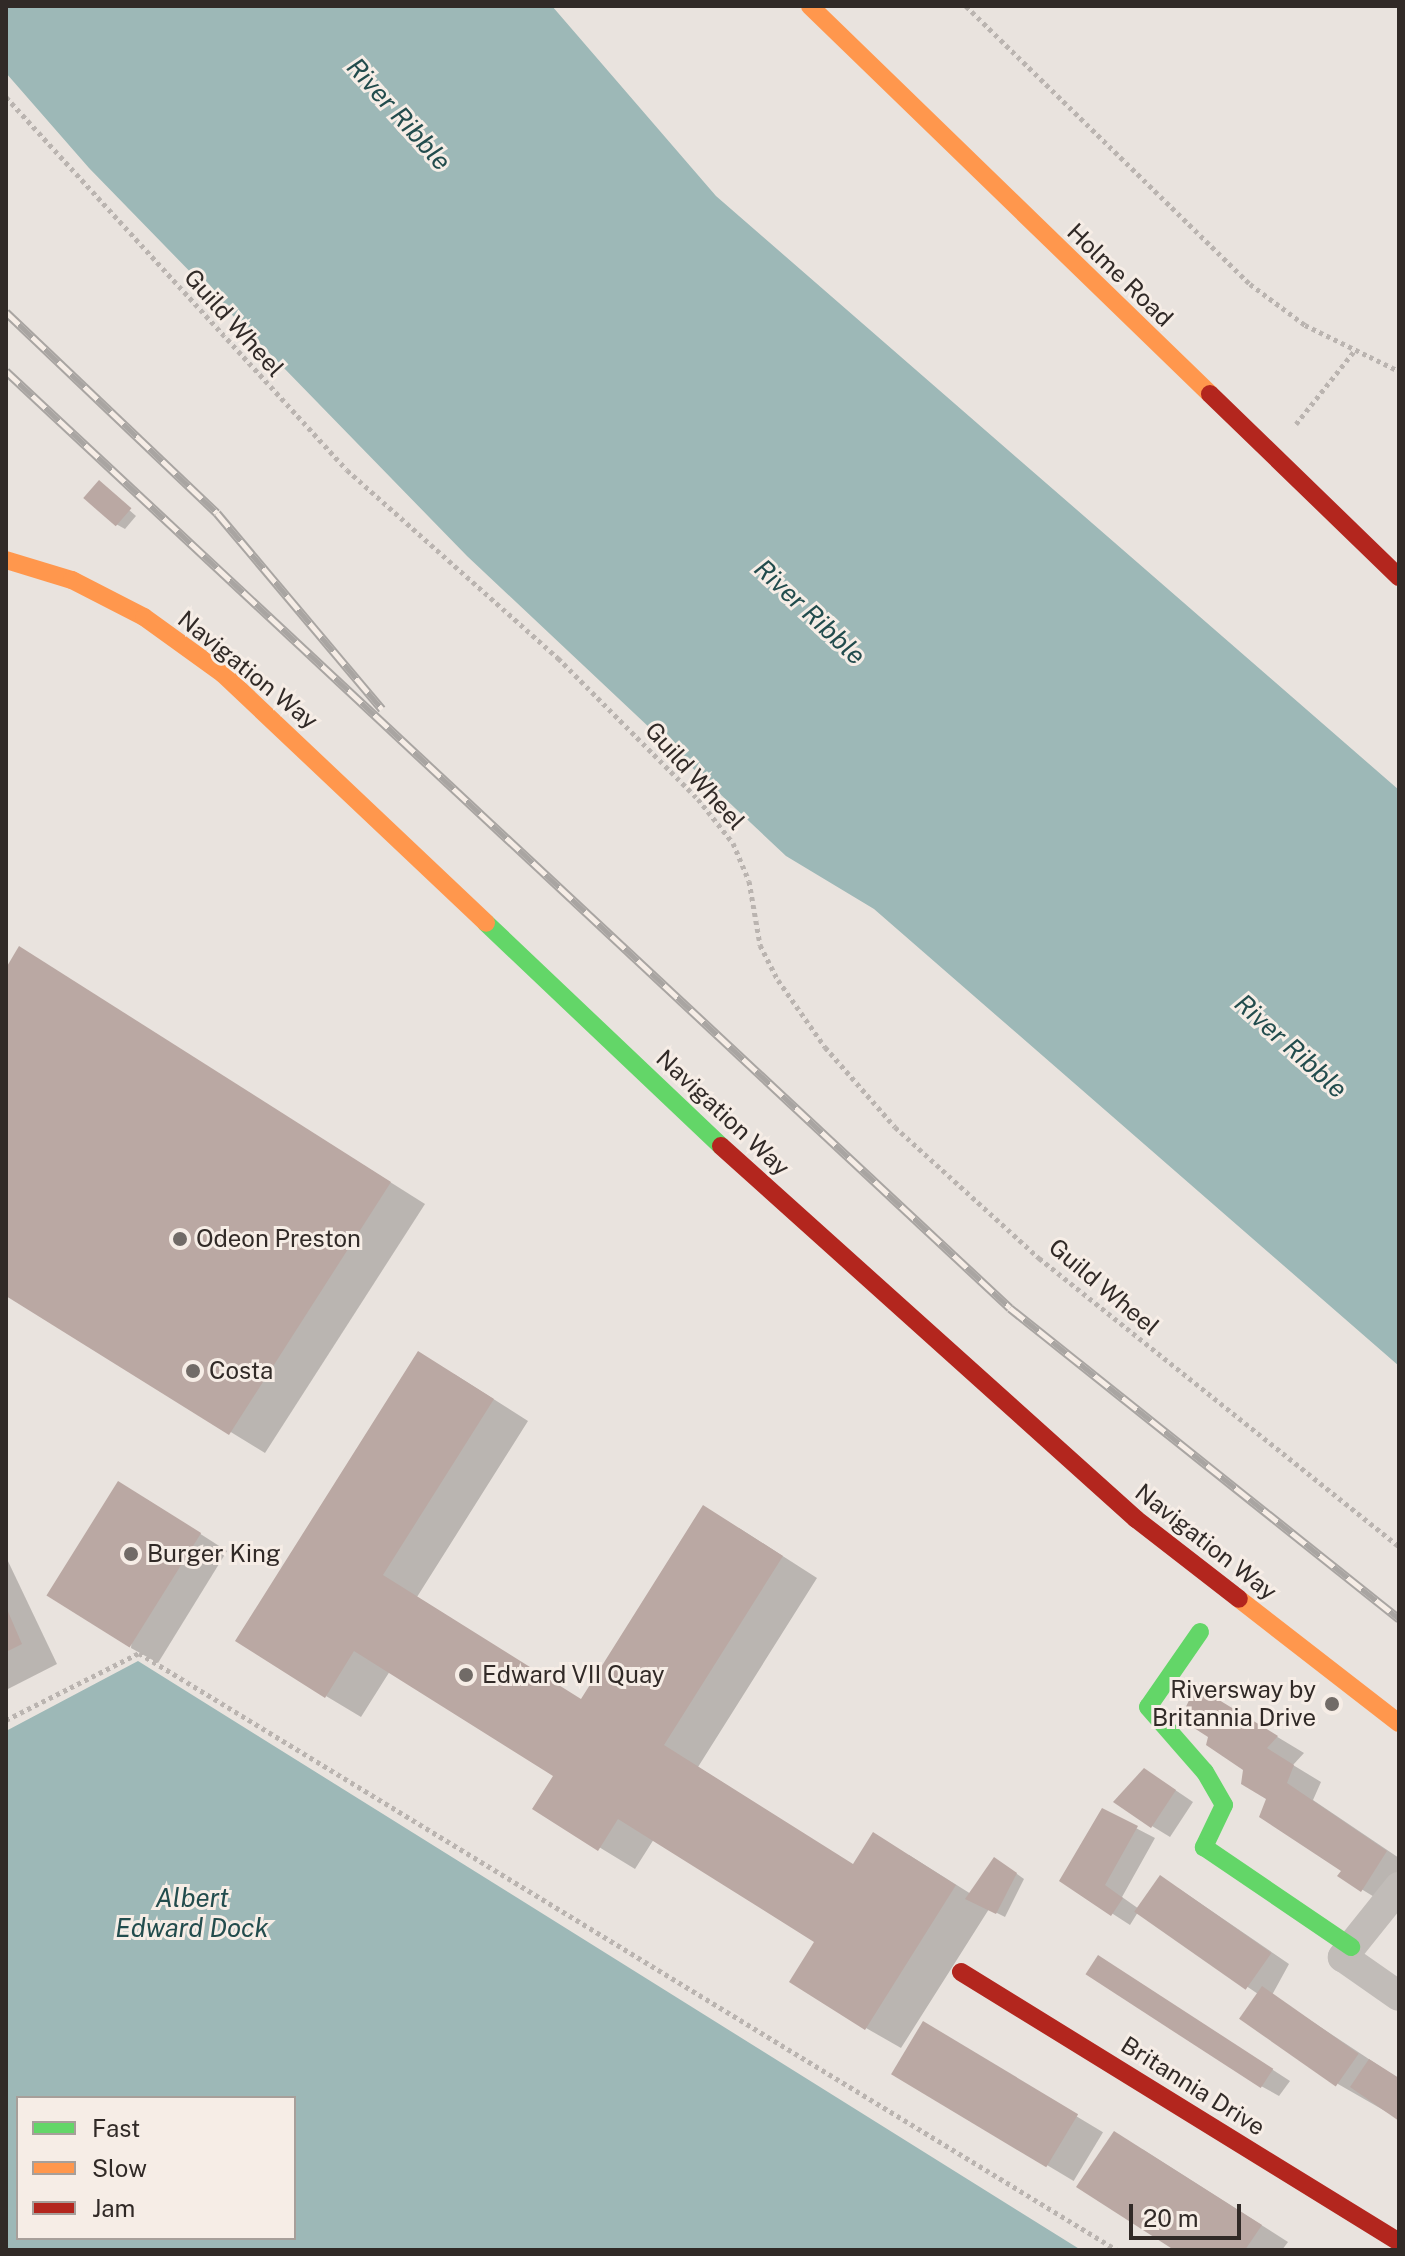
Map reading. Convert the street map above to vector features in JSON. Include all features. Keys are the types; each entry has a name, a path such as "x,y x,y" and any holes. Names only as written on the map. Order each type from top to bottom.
{"street":[{"name":"Holme Road","path":"810,6 1399,577"},
{"name":"Navigation Way","path":"6,560 72,580 144,617 223,674 745,1169 1124,1509 1399,1723"},
{"path":"1200,1632 1148,1707 1205,1772 1224,1805 1204,1847 1351,1947"},
{"path":"1399,1887 1343,1957 1399,1996"},
{"name":"Britannia Drive","path":"961,1972 1399,2242"}],"path":[{"path":"966,6 1250,284 1305,325 1399,371"},
{"name":"Guild Wheel","path":"6,97 347,470 558,658 698,799 733,843 749,881 760,945 778,980 825,1047 895,1127 1039,1258 1399,1546"},
{"path":"1271,455 1355,350"},
{"path":"6,1720 139,1653 1117,2250"}],"water":[{"name":"River Ribble","path":"6,6 552,6 716,196 1399,790 1399,1366 874,909 786,856 467,556 89,168 6,73"},
{"name":"Albert Edward Dock","path":"138,1661 1081,2250 6,2250 6,1731"}],"building":[{"path":"99,480 131,508 116,526 83,498"},
{"name":"Odeon Preston","path":"19,946 391,1182 229,1435 6,1296 6,968"},
{"name":"Edward VII Quay","path":"418,1351 494,1399 383,1575 581,1699 703,1505 783,1556 664,1745 853,1864 873,1832 956,1885 865,2030 789,1982 814,1942 618,1819 598,1851 532,1809 553,1776 354,1651 325,1698 235,1641"},
{"name":"Burger King","path":"118,1481 201,1533 130,1647 46,1595"},
{"path":"6,1607 22,1644 6,1652"},
{"path":"1196,1686 1278,1736 1267,1748 1294,1765 1287,1783 1387,1851 1361,1892 1337,1876 1341,1871 1259,1817 1266,1799 1241,1784 1243,1770 1206,1745 1208,1737 1180,1719"},
{"path":"1144,1768 1176,1790 1151,1828 1113,1802"},
{"path":"1102,1808 1138,1826 1105,1885 1123,1898 1111,1916 1059,1881"},
{"path":"994,1857 1017,1873 996,1914 965,1899"},
{"path":"1160,1875 1271,1953 1246,1990 1134,1912"},
{"path":"1098,1955 1273,2069 1261,2088 1085,1974"},
{"path":"1262,1986 1359,2054 1336,2086 1239,2019"},
{"path":"923,2021 1078,2114 1046,2167 891,2074"},
{"path":"1369,2059 1399,2078 1399,2121 1350,2087"},
{"path":"1114,2131 1262,2225 1245,2250 1174,2250 1076,2187"}],"railway":[{"path":"6,312 217,513 382,709"},
{"path":"6,371 1010,1308 1399,1619"}],"traffic: fast":[{"path":"486,923 721,1146"},
{"path":"1200,1632 1148,1707 1205,1772 1224,1805 1204,1847 1351,1947"}],"traffic: slow":[{"path":"810,6 1210,394"},
{"path":"6,560 72,580 144,617 223,674 486,923"},
{"path":"1239,1599 1399,1723"}],"traffic: jam":[{"path":"1210,394 1399,577"},
{"path":"721,1146 1136,1519 1239,1599"},
{"path":"961,1972 1399,2242"}],"place":[{"name":"Odeon Preston","path":"180,1239"},
{"name":"Costa","path":"193,1371"},
{"name":"Burger King","path":"131,1554"},
{"name":"Edward VII Quay","path":"466,1675"},
{"name":"Riversway by Britannia Drive","path":"1332,1704"}]}
